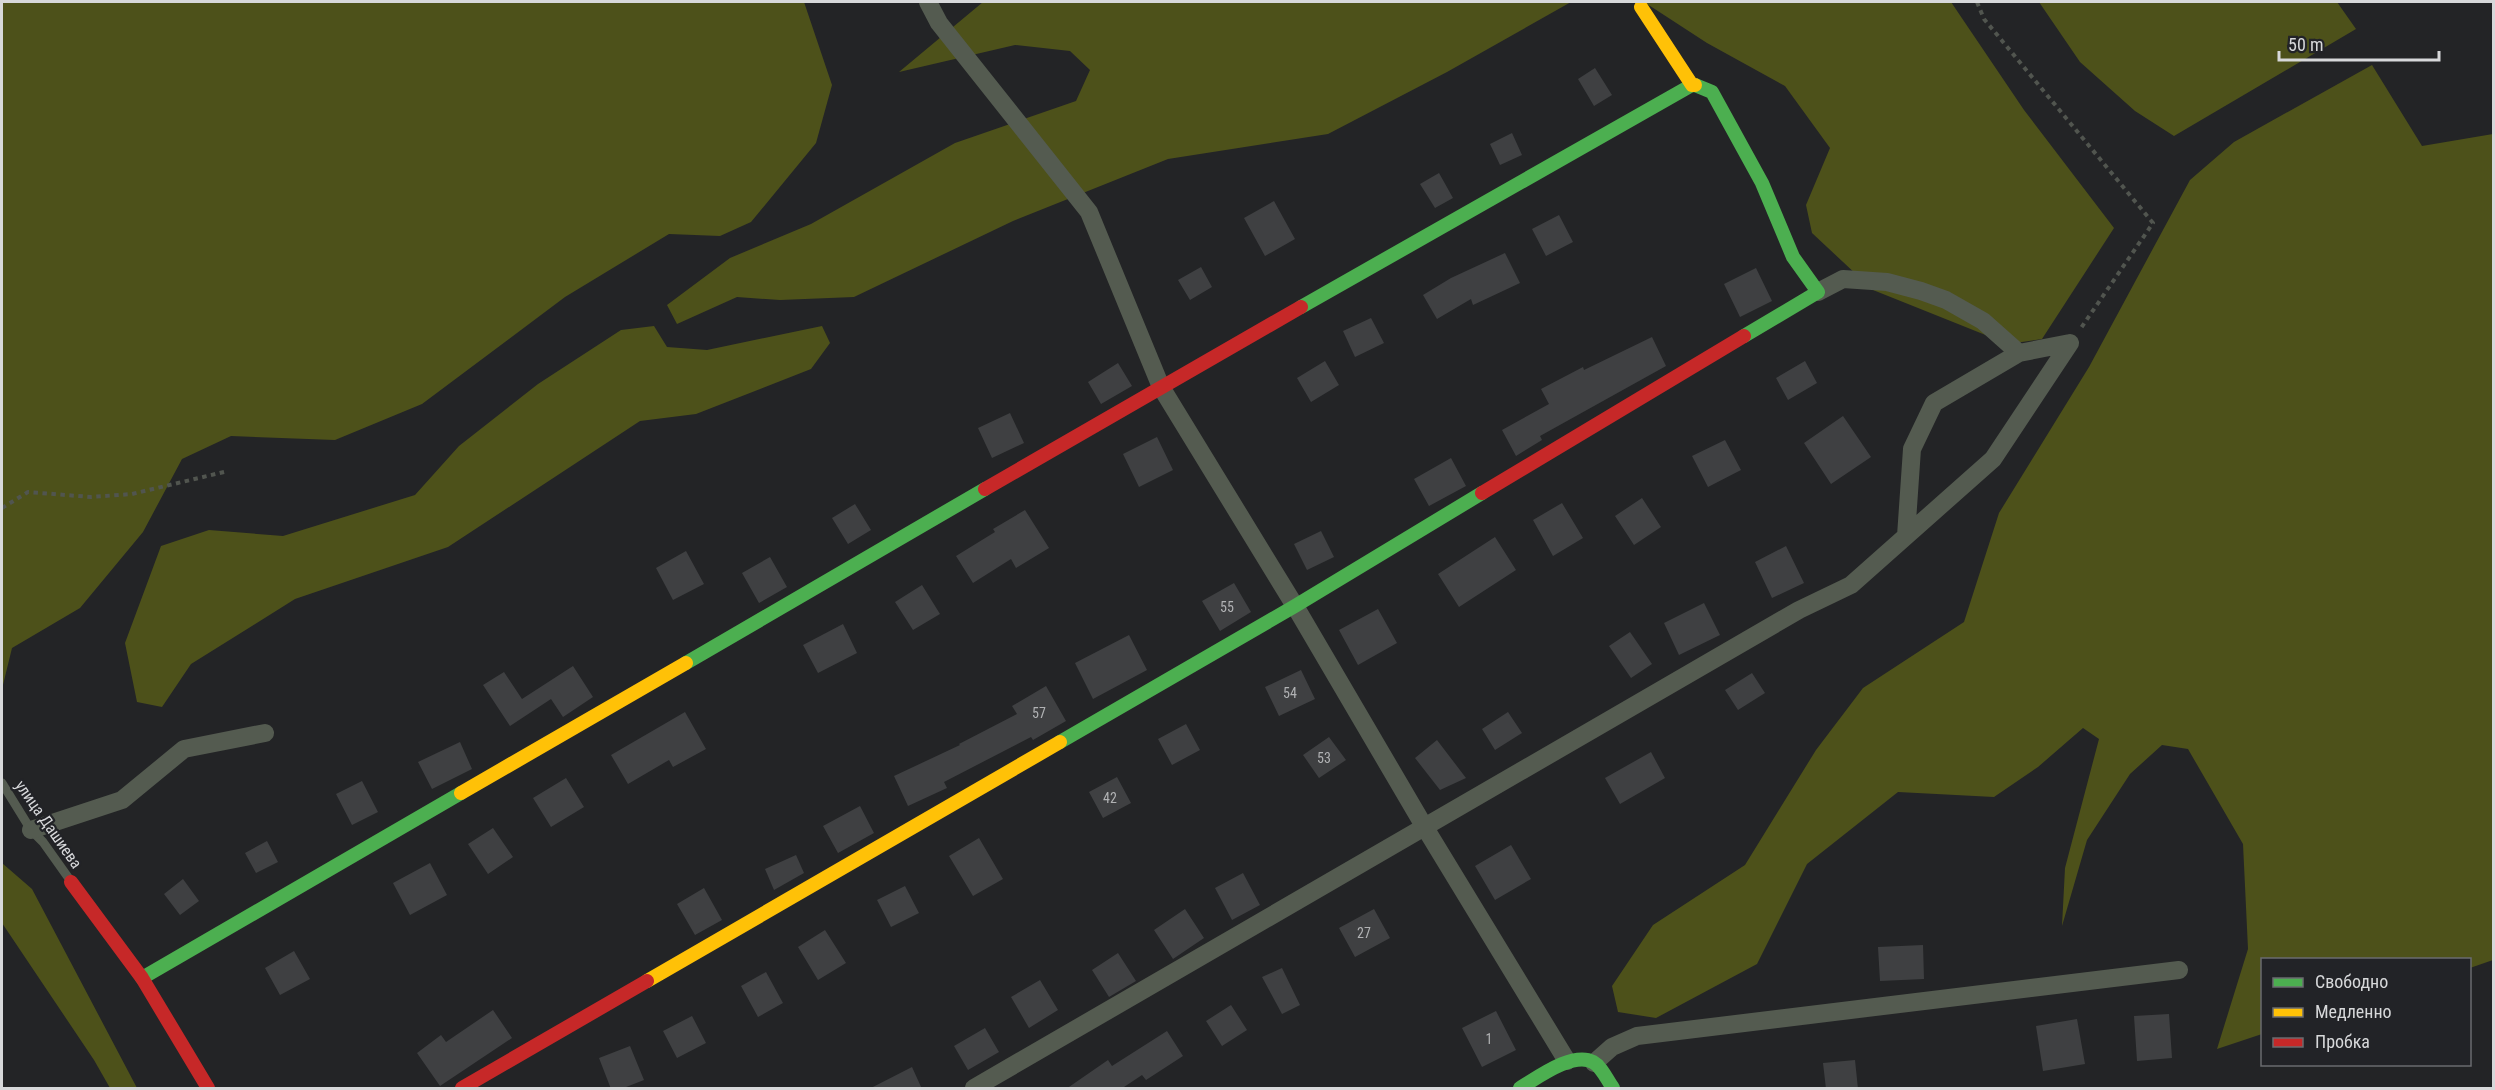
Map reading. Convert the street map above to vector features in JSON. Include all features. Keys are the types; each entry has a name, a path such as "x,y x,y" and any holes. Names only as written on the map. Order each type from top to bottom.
{"street":[{"path":"928,2 939,23 1089,212 1161,387 1567,1061"},
{"path":"1641,8 1692,86"},
{"path":"142,978 1161,387 1692,86 1701,86 1713,92 1762,183 1793,257 1818,292"},
{"path":"462,1089 1295,606 1843,279 1887,282 1946,300 1983,321 2019,352"},
{"path":"1906,536 1912,449 1934,403 2019,352 2070,343"},
{"path":"974,1089 1799,610 1851,585 1993,459 2070,343"},
{"path":"31,830 122,800 184,749 265,733"},
{"path":"71,882 142,978 208,1089"},
{"path":"1594,1063 1611,1047 1637,1036 2179,970"},
{"path":"1520,1089 1567,1061 1583,1058 1594,1063 1613,1089"}],"lane":[{"name":"улица Дашиева","path":"2,783 31,830 43,842 71,882"}],"path":[{"path":"1977,2 1984,20 2153,223 2070,343"},
{"path":"2,508 28,492 91,497 132,494 228,471"}],"green space":[{"path":"2,2 804,2 832,85 816,143 751,222 720,236 669,234 565,297 422,404 335,440 231,436 182,459 143,532 80,608 12,648 2,689"},
{"path":"983,2 1571,2 1447,72 1328,134 1168,159 1013,221 854,297 780,300 737,297 677,324 667,305 730,258 811,224 955,143 1076,101 1090,70 1070,51 1015,45 899,72"},
{"path":"1644,2 1951,2 2024,110 2114,228 2042,339 2008,344 1873,290 1812,233 1806,205 1830,148 1785,86 1707,43"},
{"path":"2039,2 2337,2 2356,29 2174,136 2135,111 2080,62"},
{"path":"2372,65 2422,146 2493,134 2493,960 2471,968 2471,958 2261,958 2261,1034 2217,1049 2248,949 2243,844 2188,749 2162,745 2130,774 2087,840 2062,926 2065,868 2099,739 2083,728 2038,767 1994,797 1898,792 1807,864 1757,964 1656,1018 1618,1012 1612,986 1653,925 1745,865 1816,750 1863,688 1964,622 1999,513 2089,367 2190,180 2234,142"},
{"path":"654,326 667,347 707,350 822,326 830,343 811,369 696,414 640,421 448,547 295,599 191,664 162,707 137,702 125,643 161,546 209,530 283,536 415,495 459,446 538,384 621,330"},
{"path":"2,863 32,889 137,1088 110,1088 94,1060 2,923"}],"building":[{"path":"1595,68 1612,95 1594,106 1578,79"},
{"path":"1512,133 1522,155 1500,165 1490,144"},
{"path":"1439,173 1453,198 1435,208 1420,184"},
{"path":"1274,201 1295,239 1265,256 1244,218"},
{"path":"1559,215 1573,242 1546,256 1532,229"},
{"path":"1505,253 1520,283 1473,305 1471,299 1437,319 1423,295 1451,278"},
{"path":"1201,267 1212,287 1190,300 1178,280"},
{"path":"1756,268 1772,301 1740,317 1724,284"},
{"path":"1371,318 1384,343 1355,357 1343,331"},
{"path":"1652,337 1666,366 1540,436 1542,440 1516,456 1502,430 1549,404 1541,389 1583,367 1584,370"},
{"path":"1325,361 1339,385 1311,402 1297,378"},
{"path":"1805,361 1817,383 1788,400 1776,378"},
{"path":"1118,363 1132,386 1101,404 1088,382"},
{"path":"1010,413 1024,443 992,458 978,428"},
{"path":"1843,416 1871,457 1831,484 1804,443"},
{"path":"1157,437 1173,470 1139,487 1123,454"},
{"path":"1725,440 1741,470 1708,487 1692,456"},
{"path":"1451,458 1466,486 1429,506 1414,479"},
{"path":"1642,498 1661,527 1634,545 1615,516"},
{"path":"1562,503 1583,538 1553,556 1533,520"},
{"path":"855,504 871,530 848,544 832,518"},
{"path":"1025,510 1049,548 1016,568 1011,559 973,583 956,556 995,532 993,529"},
{"path":"1321,531 1334,557 1307,570 1294,544"},
{"path":"1495,537 1516,570 1459,607 1438,574"},
{"path":"1786,546 1804,583 1772,598 1755,562"},
{"path":"686,551 704,584 673,600 656,568"},
{"path":"770,557 787,587 759,603 742,573"},
{"path":"1234,583 1251,612 1220,631 1202,601"},
{"path":"922,585 940,614 913,630 895,602"},
{"path":"1704,603 1720,635 1679,655 1664,623"},
{"path":"1378,609 1397,643 1358,665 1339,630"},
{"path":"843,624 857,653 818,673 803,645"},
{"path":"1630,632 1652,664 1631,678 1609,646"},
{"path":"1129,635 1147,670 1093,699 1075,663"},
{"path":"573,666 593,697 563,717 551,699 510,726 483,685 504,672 522,699"},
{"path":"1301,670 1315,699 1279,716 1265,687"},
{"path":"1752,673 1765,693 1738,710 1725,690"},
{"path":"1046,686 1066,721 1033,740 1031,737 944,782 947,788 908,806 894,776 960,745 1017,714 1012,706"},
{"path":"685,712 706,749 673,767 669,760 628,784 611,755"},
{"path":"1508,712 1522,733 1495,750 1482,729"},
{"path":"1186,724 1200,750 1172,765 1158,739"},
{"path":"1329,737 1346,760 1319,778 1303,755"},
{"path":"1437,740 1466,778 1440,790 1415,758"},
{"path":"460,742 472,769 432,789 418,762"},
{"path":"1651,752 1665,778 1620,804 1605,778"},
{"path":"1117,777 1131,803 1103,818 1089,792"},
{"path":"566,778 584,807 551,827 533,798"},
{"path":"362,781 378,812 352,825 336,794"},
{"path":"860,806 874,833 838,853 823,826"},
{"path":"493,828 513,857 488,874 468,844"},
{"path":"979,838 1003,879 973,896 949,856"},
{"path":"267,841 278,862 256,873 245,853"},
{"path":"1511,845 1531,879 1495,900 1475,866"},
{"path":"796,855 804,873 774,890 765,869"},
{"path":"430,863 447,895 410,915 393,883"},
{"path":"1243,873 1260,905 1232,920 1215,888"},
{"path":"183,879 199,901 180,915 164,894"},
{"path":"905,886 919,913 891,927 877,900"},
{"path":"704,888 722,920 695,935 677,904"},
{"path":"1185,909 1204,938 1173,959 1154,930"},
{"path":"1374,909 1390,938 1355,957 1339,928"},
{"path":"825,930 846,963 818,980 798,947"},
{"path":"1923,945 1924,979 1880,981 1878,947"},
{"path":"294,951 310,979 280,995 265,968"},
{"path":"1118,953 1136,981 1109,997 1092,970"},
{"path":"1282,968 1300,1005 1282,1014 1262,977"},
{"path":"766,972 783,1003 758,1017 741,986"},
{"path":"1040,980 1058,1010 1029,1028 1011,997"},
{"path":"1231,1005 1247,1030 1222,1046 1206,1021"},
{"path":"493,1010 512,1038 440,1086 417,1053 441,1035 446,1042"},
{"path":"1496,1011 1516,1050 1482,1067 1462,1028"},
{"path":"2169,1014 2172,1058 2137,1061 2134,1016"},
{"path":"692,1016 706,1043 677,1058 663,1031"},
{"path":"2077,1019 2085,1064 2043,1071 2036,1026"},
{"path":"985,1028 999,1052 968,1070 954,1046"},
{"path":"1167,1031 1183,1056 1146,1080 1142,1075 1121,1089 1066,1089 1108,1060 1112,1066"},
{"path":"630,1046 644,1080 621,1089 611,1089 599,1058"},
{"path":"1855,1060 1858,1089 1826,1089 1823,1063"},
{"path":"912,1067 922,1089 869,1089"}],"traffic: fast":[{"path":"1301,307 1692,85"},
{"path":"1695,85 1712,92 1762,183 1793,257 1818,292 1744,336"},
{"path":"686,663 985,489"},
{"path":"1060,742 1295,606 1482,493"},
{"path":"142,978 461,793"},
{"path":"1520,1088 1545,1072 1576,1060 1593,1062 1613,1088"}],"traffic: slow":[{"path":"1641,7 1692,85 1695,85"},
{"path":"461,793 686,663"},
{"path":"647,981 1060,742"}],"traffic: jam":[{"path":"985,489 1301,307"},
{"path":"1482,493 1744,336"},
{"path":"71,882 142,978 208,1088"},
{"path":"462,1088 647,981"}]}
